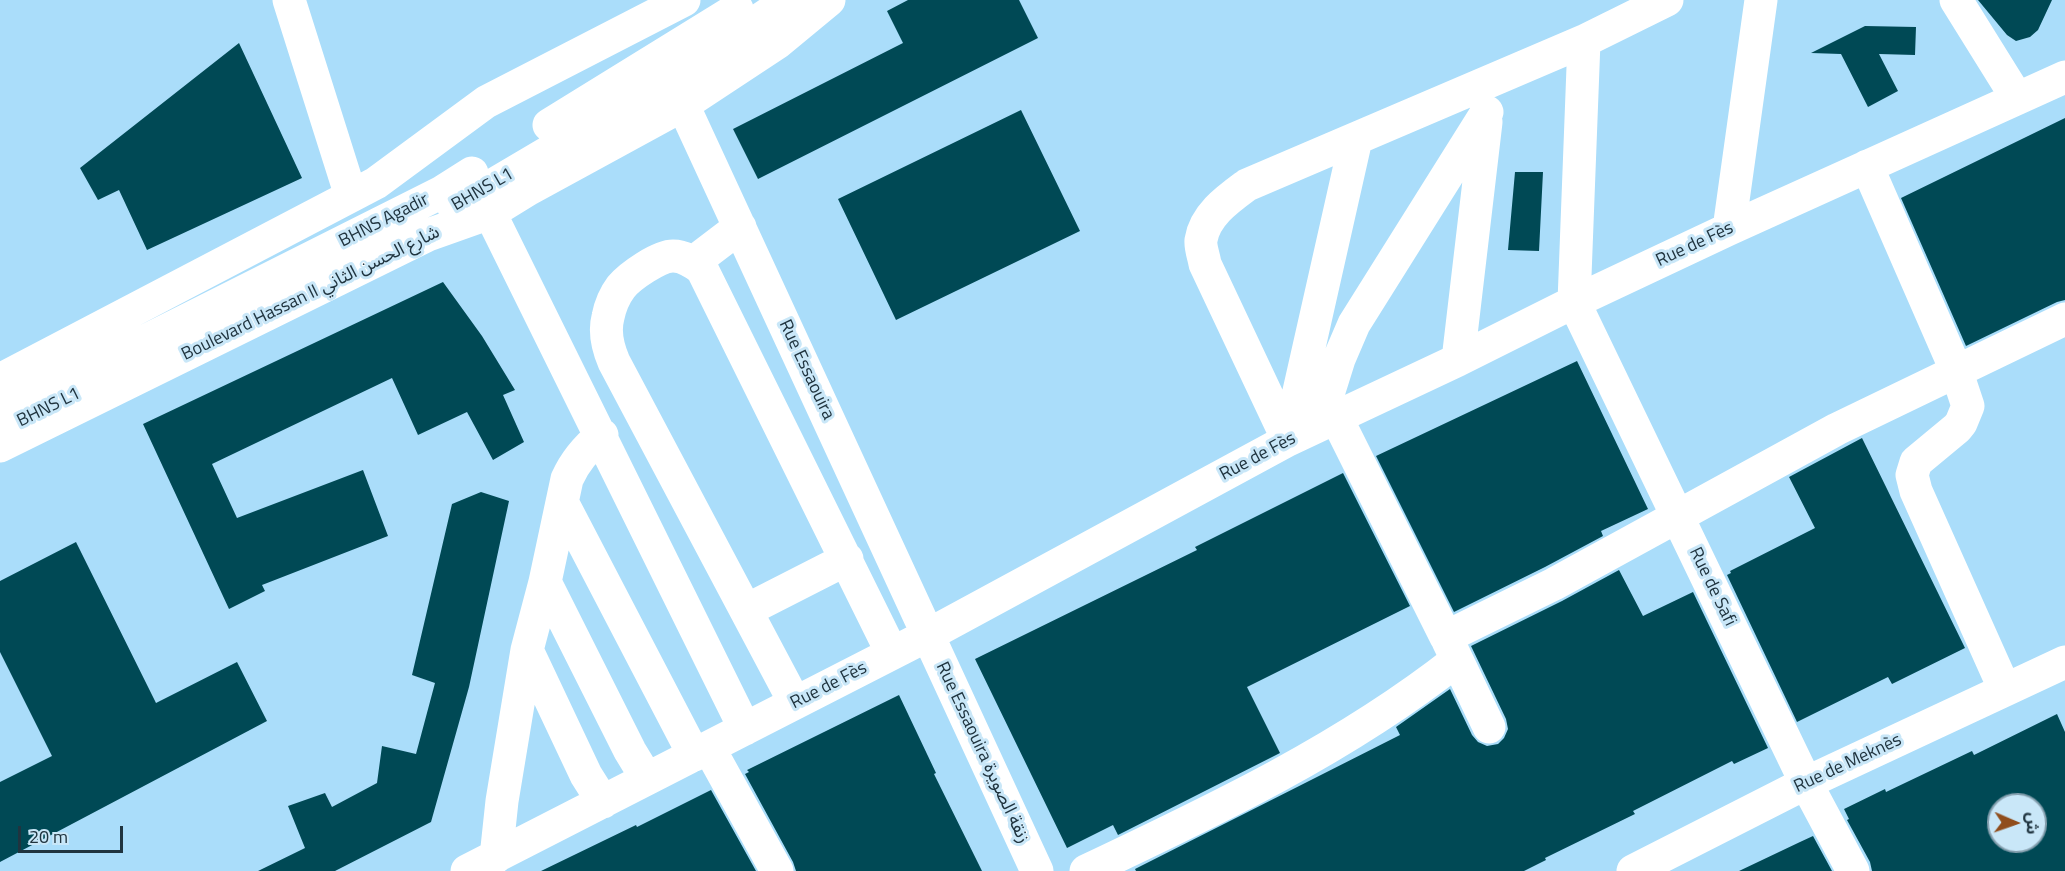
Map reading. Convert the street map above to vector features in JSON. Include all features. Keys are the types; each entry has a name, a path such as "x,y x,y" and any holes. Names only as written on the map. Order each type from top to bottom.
{"street":[{"path":"289,0 351,196"},
{"path":"0,380 376,183 486,102 684,0"},
{"name":"BHNS Agadir","path":"0,414 442,192 752,0"},
{"name":"BHNS L1","path":"0,431 462,204 664,84 789,0"},
{"name":"Boulevard Hassan II شارع الحسن الثاني","path":"0,446 428,235 490,213 529,189 684,105 777,43 829,0"},
{"path":"1288,440 1205,264 1201,242 1208,220 1225,202 1247,185 1584,41 1667,0"},
{"path":"1729,229 1761,0"},
{"path":"1956,0 2017,98"},
{"path":"1574,302 1584,41"},
{"path":"1489,727 1451,648 1327,421 1339,359 1354,324 1487,112 1500,77"},
{"name":"Rue de Fès","path":"482,864 928,635 1288,440 1729,229 2065,77"},
{"name":"Rue Essaouira","path":"684,105 928,635"},
{"path":"1458,360 1487,112"},
{"path":"1288,440 1356,139"},
{"path":"1867,166 1956,370 1968,406 1961,423 1916,462 1912,475 1916,491 2005,690"},
{"path":"490,213 602,435 745,729"},
{"path":"694,262 740,228"},
{"path":"795,703 608,348 606,333 608,317 621,286 654,262 674,256 694,262 707,279 892,653"},
{"name":"Rue de Safi","path":"1574,302 1806,783 1853,871"},
{"path":"1086,871 1206,814 1330,748 1413,695 1451,648 1554,584 1779,459 1956,370 2065,319"},
{"path":"482,864 502,801 527,650 545,582 567,479 572,466 590,444 602,435"},
{"path":"562,502 702,751 777,871"},
{"path":"747,610 847,559"},
{"path":"545,582 630,751 647,779"},
{"name":"Rue Essaouira زنقة الصويرة","path":"928,635 1037,871"},
{"path":"527,650 586,775 603,802"},
{"name":"Rue de Meknès","path":"1633,871 1806,783 2005,690 2062,671"}],"building":[{"path":"908,0 1019,0 1038,38 758,179 733,129 903,43 887,11"},
{"path":"1978,0 2052,0 2038,30 2030,37 2016,41 2007,35"},
{"path":"1865,26 1916,27 1915,55 1879,54 1898,91 1868,107 1841,54 1811,53"},
{"path":"239,43 302,178 147,250 119,190 98,200 80,168"},
{"path":"1021,110 1080,231 896,320 838,199"},
{"path":"2065,118 2065,300 1966,346 1901,198"},
{"path":"1515,172 1543,172 1539,251 1508,250"},
{"path":"443,282 482,336 515,390 503,395 524,442 493,460 467,412 418,435 392,378 212,464 237,518 363,470 388,536 262,585 265,591 229,609 143,424"},
{"path":"1577,361 1648,509 1601,531 1603,536 1545,567 1454,612 1376,456"},
{"path":"1862,438 1965,648 1892,684 1888,677 1797,722 1727,575 1731,573 1730,571 1815,528 1789,477"},
{"path":"1343,473 1410,606 1247,687 1280,753 1118,835 1113,825 1067,848 975,659 1197,550 1195,547"},
{"path":"481,492 509,501 469,687 431,822 335,871 258,871 305,848 288,806 325,793 332,807 377,783 382,746 416,754 435,683 412,675 452,504"},
{"path":"76,542 156,703 237,662 267,721 0,862 0,782 52,756 0,652 0,581"},
{"path":"1619,570 1643,616 1693,592 1768,748 1734,764 1732,761 1633,811 1635,814 1545,858 1546,860 1524,871 1136,871 1135,869 1400,735 1396,727 1450,689 1472,735 1478,742 1487,746 1498,744 1508,729 1506,719 1471,646"},
{"path":"899,695 936,773 934,774 982,871 796,871 745,774 749,772 747,770"},
{"path":"2057,714 2065,732 2065,871 1872,871 1870,862 1847,820 1849,819 1844,809 1885,789 1886,792 1972,751 1974,755"},
{"path":"711,790 756,871 541,871 636,825 637,827"},
{"path":"1813,836 1832,871 1739,871 1800,842"}]}
